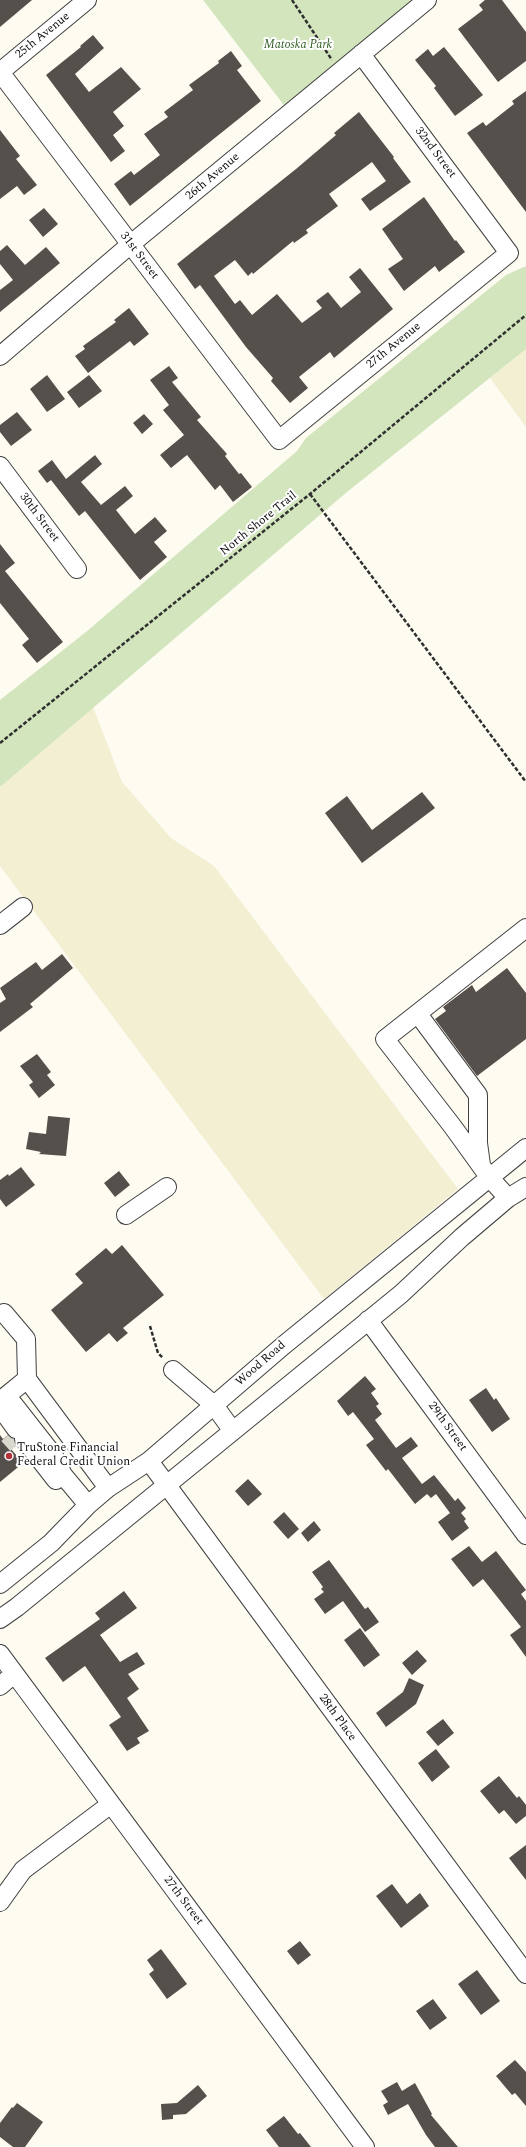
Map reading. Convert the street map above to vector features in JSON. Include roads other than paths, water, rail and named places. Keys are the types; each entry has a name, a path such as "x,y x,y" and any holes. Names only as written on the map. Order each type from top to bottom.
{"street":[{"name":"25th Avenue","path":"0,72 87,0"},
{"name":"26th Avenue","path":"0,356 131,244 427,0"},
{"name":"32nd Street","path":"361,54 509,253"},
{"name":"31st Street","path":"0,72 279,440"},
{"name":"27th Avenue","path":"279,440 509,253"},
{"name":"30th Street","path":"0,466 77,570"},
{"path":"0,925 23,908"},
{"path":"508,1198 485,1172 385,1040 526,928"},
{"path":"418,1014 478,1095 478,1143 485,1172"},
{"name":"Wood Road","path":"0,1584 51,1543 88,1505 108,1488 149,1461 485,1172 526,1148"},
{"path":"126,1215 167,1187"},
{"path":"0,1619 401,1294 462,1237 508,1198 526,1187"},
{"path":"4,1314 26,1339 27,1379 108,1488"},
{"name":"29th Street","path":"368,1320 526,1535"},
{"path":"173,1370 214,1405 232,1430"},
{"path":"2,1401 27,1379"},
{"path":"2,1401 13,1434 57,1480 88,1505"},
{"path":"2,1401 54,1456 57,1480"},
{"name":"28th Place","path":"149,1461 526,1974"},
{"name":"27th Street","path":"0,1654 365,2147"},
{"path":"0,1686 14,1674"},
{"path":"0,1902 23,1870 111,1804"}],"tunnel":[{"path":"8,1435 17,1445"}],"place":[{"name":"TruStone Financial Federal Credit Union","path":"9,1456"}],"park label":[{"name":"Matoska Park","path":"298,46"}]}
